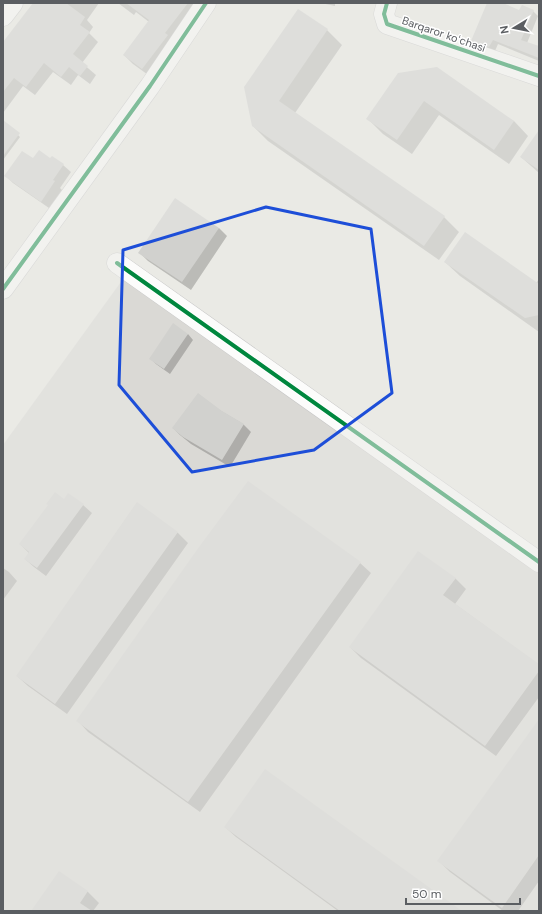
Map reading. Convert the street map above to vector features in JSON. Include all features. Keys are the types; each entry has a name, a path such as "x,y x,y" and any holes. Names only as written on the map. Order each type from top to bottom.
{"street":[{"path":"3,16 13,3"},
{"path":"3,288 150,86 206,3"},
{"name":"Barqaror koʻchasi","path":"387,3 384,14 387,24 539,76"},
{"path":"117,263 539,562"}],"highlighted area":[{"path":"266,207 371,229 392,393 314,450 192,472 119,385 123,250"}],"shaded area":[{"path":"131,268 539,566 539,911 3,911 3,445"}],"building":[{"path":"33,3 66,3 85,17 80,25 90,32 73,54 88,66 80,76 69,67 61,77 44,63 26,87 14,78 3,92 3,42"},
{"path":"126,3 188,3 165,33 168,35 142,69 123,55 149,20"},
{"path":"487,3 503,3 519,10 522,5 534,10 521,40 539,46 539,58 493,40 489,47 471,41"},
{"path":"298,9 328,29 279,101 445,216 424,246 252,126 244,87"},
{"path":"437,67 514,121 494,150 424,101 397,140 366,119 398,73"},
{"path":"3,120 20,133 3,156"},
{"path":"539,130 539,170 520,157"},
{"path":"39,150 50,158 52,156 64,164 41,202 4,176 22,151 33,158"},
{"path":"175,198 219,228 182,282 138,253"},
{"path":"465,232 539,284 539,315 525,318 444,262"},
{"path":"173,323 188,334 164,369 149,359"},
{"path":"198,393 222,411 244,424 222,460 183,437 172,428"},
{"path":"248,481 361,562 188,802 76,721 199,547"},
{"path":"55,492 64,499 68,493 84,504 37,568 24,559 29,552 19,544 48,505 46,504"},
{"path":"137,502 178,532 55,704 16,676"},
{"path":"418,551 456,578 443,595 539,664 539,671 485,746 349,647"},
{"path":"539,719 539,855 502,908 437,861"},
{"path":"265,769 462,911 340,911 224,827"},
{"path":"59,871 88,891 80,903 92,911 31,911"}],"cycle path":[{"path":"3,289 150,86 206,3"},
{"path":"387,3 384,14 387,24 539,76"},
{"path":"117,263 539,562"}]}
